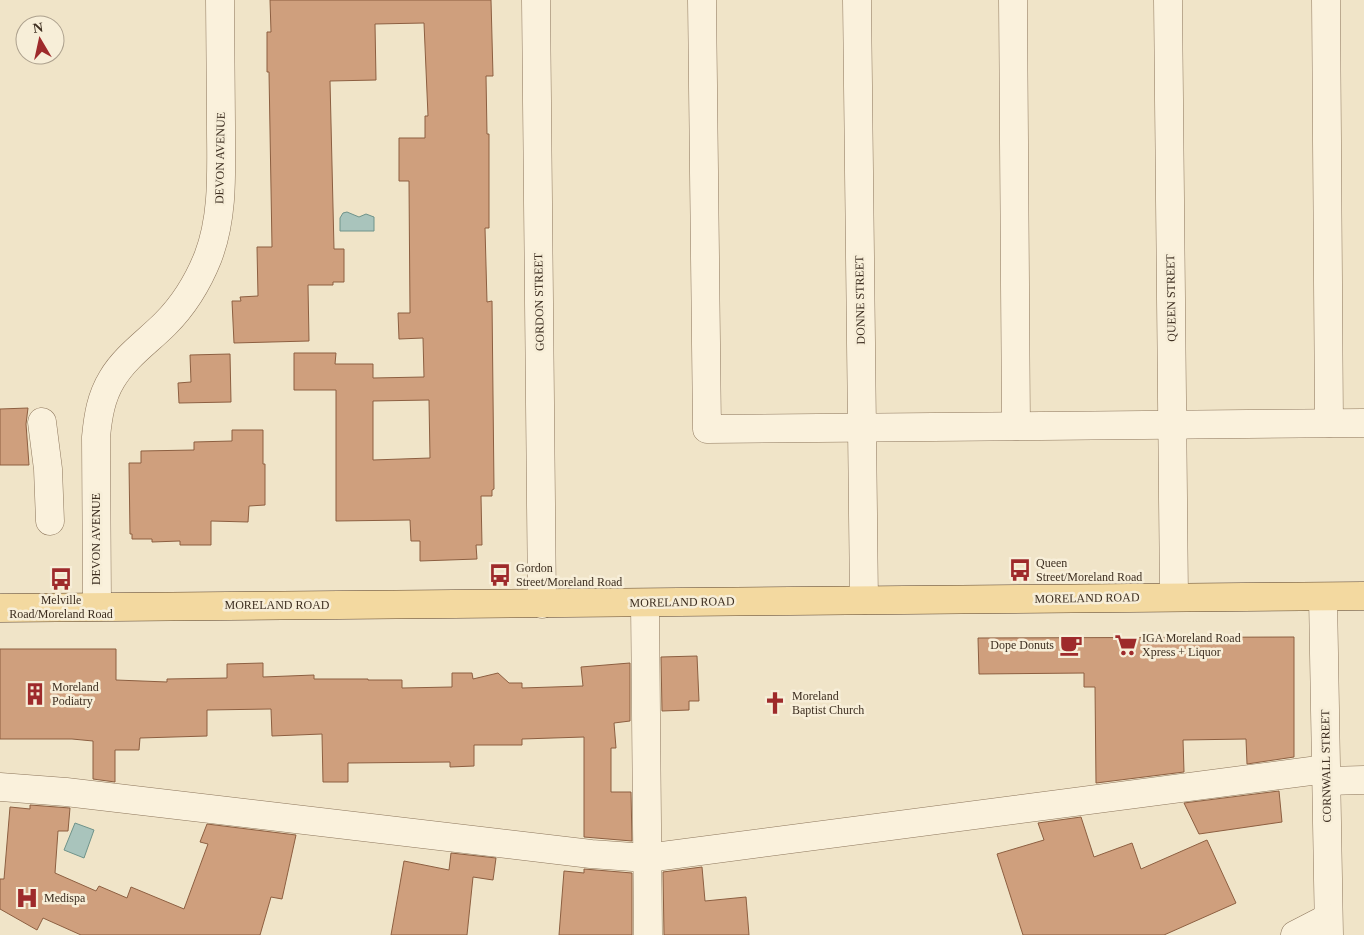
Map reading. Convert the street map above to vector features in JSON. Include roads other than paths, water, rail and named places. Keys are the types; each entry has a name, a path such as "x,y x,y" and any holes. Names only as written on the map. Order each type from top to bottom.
{"main road":[{"name":"MORELAND ROAD","path":"0,608 1364,596"}],"street":[{"name":"DEVON AVENUE","path":"97,606 96,437 98,416 103,398 112,378 129,356 178,309 195,284 208,258 216,232 222,186 220,0"},
{"name":"GORDON STREET","path":"536,0 542,604"},
{"path":"702,0 707,429 862,426 1364,423"},
{"name":"DONNE STREET","path":"857,0 864,600"},
{"path":"1013,0 1016,426"},
{"name":"QUEEN STREET","path":"1168,0 1174,597"},
{"path":"1326,0 1330,423"},
{"path":"42,422 48,469 50,521"},
{"name":"CORNWALL STREET","path":"1323,596 1329,927"},
{"path":"645,603 648,935"},
{"path":"0,787 85,794 591,854 647,858 1326,774 1364,780"},
{"path":"1295,935 1329,927"}],"water":[{"path":"347,212 359,217 366,214 374,217 374,231 340,231 340,218 343,213"},
{"path":"75,823 94,830 84,858 64,850"}],"place":[{"name":"Queen Street/Moreland Road","path":"1020,570"},
{"name":"Gordon Street/Moreland Road","path":"500,575"},
{"name":"Melville Road/Moreland Road","path":"61,579"},
{"name":"Dope Donuts","path":"1071,645"},
{"name":"IGA Moreland Road Xpress + Liquor","path":"1126,645"},
{"name":"Moreland Podiatry","path":"35,694"},
{"name":"Moreland Baptist Church","path":"775,703"},
{"name":"Medispa","path":"27,898"}]}
